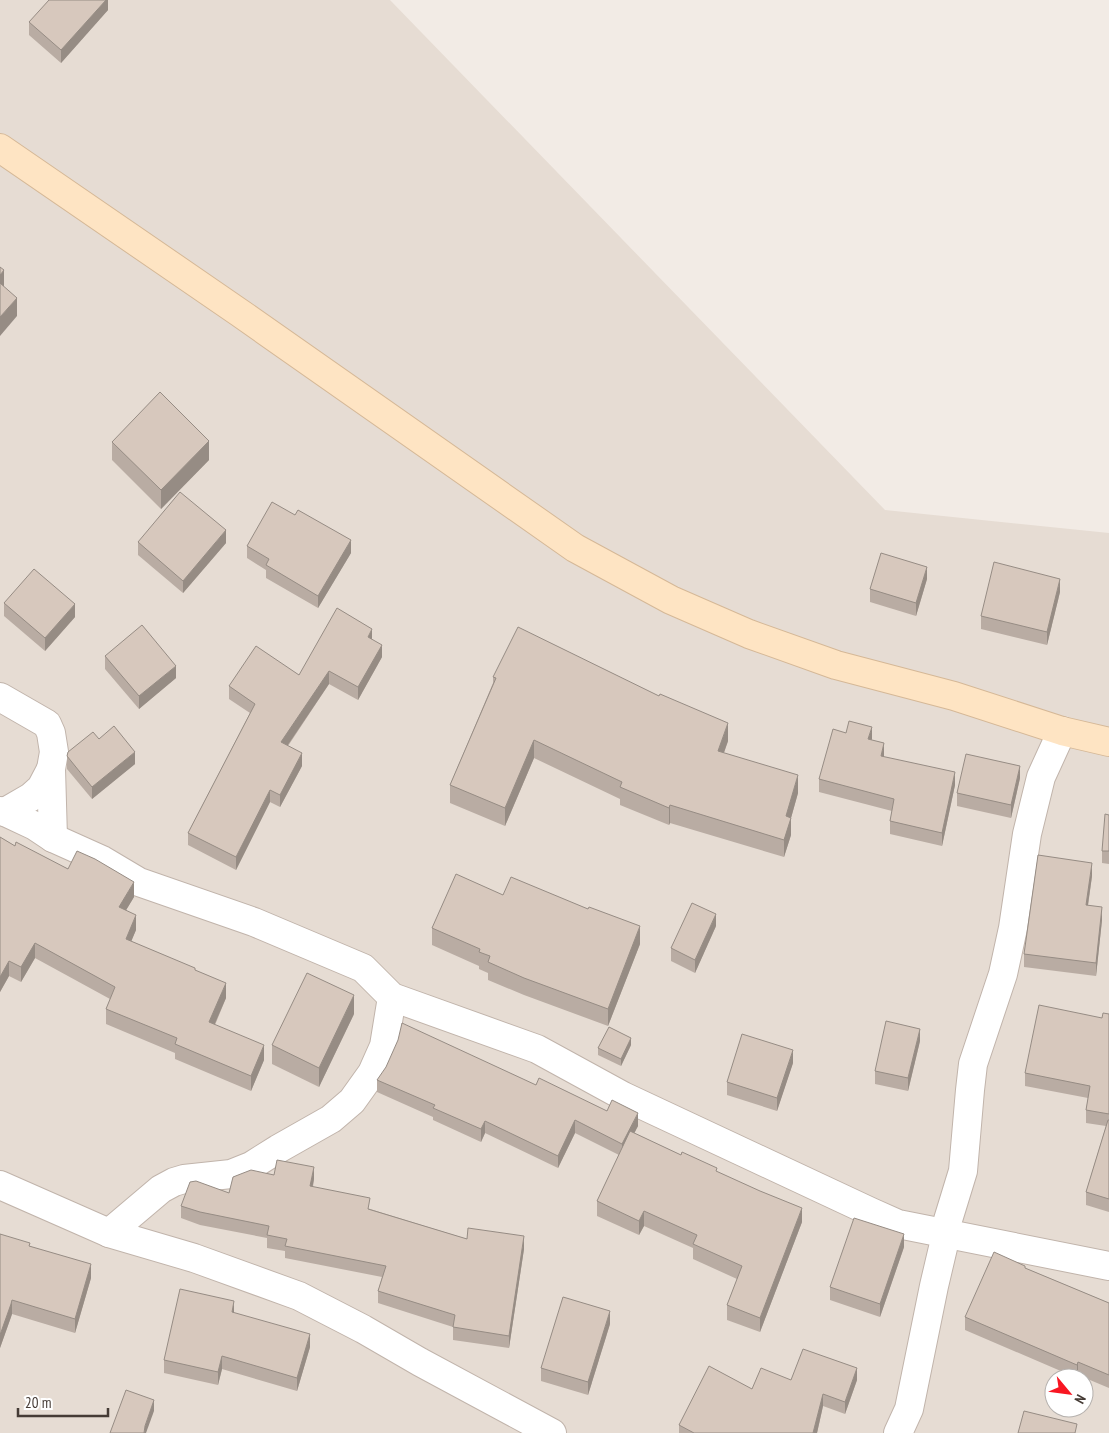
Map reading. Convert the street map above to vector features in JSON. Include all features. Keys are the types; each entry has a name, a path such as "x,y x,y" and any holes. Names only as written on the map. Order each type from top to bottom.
{"street":[{"path":"0,148 272,335 575,548 670,600 749,634 836,665 954,696 1062,731 1109,742"},
{"path":"0,697 47,724 51,733 54,752 51,769 53,838"},
{"path":"898,1433 909,1408 946,1235 944,1233 963,1171 973,1064 1003,974 1013,928 1027,834 1041,777 1062,731"},
{"path":"2,811 31,798 41,788 51,769"},
{"path":"2,811 35,826 53,838 102,860 139,882 254,922 363,968 392,997 537,1049 623,1096 898,1224 1109,1266"},
{"path":"109,1233 161,1189 174,1182 184,1179 231,1174 251,1166 331,1119 352,1101 372,1073 384,1046 392,997"},
{"path":"0,1185 109,1233 194,1258 299,1296 552,1433"}],"shaded area":[{"path":"0,0 390,0 885,510 1109,533 1109,1433 0,1433"}],"building":[{"path":"49,0 106,0 61,50 29,22"},
{"path":"0,267 4,270 0,275"},
{"path":"0,283 17,298 0,317"},
{"path":"160,392 209,441 161,490 112,442"},
{"path":"180,492 226,530 183,581 138,542"},
{"path":"272,502 295,515 298,510 351,540 318,596 266,565 269,559 247,546"},
{"path":"881,553 927,567 916,603 870,589"},
{"path":"994,562 1060,579 1047,632 981,616"},
{"path":"34,569 75,604 45,638 4,603"},
{"path":"337,608 372,629 368,637 382,645 358,687 329,671 281,742 302,753 280,795 270,790 236,857 188,833 255,704 229,686 256,646 299,675"},
{"path":"142,625 176,666 139,696 105,656"},
{"path":"518,627 659,696 660,694 728,723 718,751 798,775 786,816 791,818 784,840 670,805 669,808 620,787 622,782 534,740 505,808 450,785 496,678 493,677"},
{"path":"849,721 872,727 868,739 884,743 881,756 955,772 942,833 890,821 894,799 819,779 833,729 846,733"},
{"path":"114,726 135,752 92,787 67,756 68,752 93,732 99,739"},
{"path":"966,754 1020,766 1011,805 957,793"},
{"path":"1105,814 1109,815 1109,851 1102,851"},
{"path":"0,837 15,846 16,842 68,869 77,851 95,859 134,882 119,907 136,915 126,939 226,983 209,1022 264,1045 251,1076 175,1044 177,1038 106,1009 115,987 35,943 21,967 9,961 0,977"},
{"path":"1038,855 1092,863 1086,905 1102,907 1096,963 1024,954"},
{"path":"456,874 503,895 511,877 588,909 589,907 640,926 608,1009 524,978 488,962 490,956 479,952 480,949 432,928"},
{"path":"692,903 716,914 695,960 671,948"},
{"path":"307,973 354,995 319,1068 272,1045"},
{"path":"1039,1005 1102,1018 1103,1013 1109,1014 1109,1114 1086,1110 1090,1086 1025,1073"},
{"path":"886,1021 920,1029 908,1078 875,1071"},
{"path":"402,1023 536,1085 539,1078 607,1111 612,1100 638,1113 622,1144 575,1120 558,1156 485,1121 481,1129 433,1108 435,1105 377,1080 386,1067 398,1040"},
{"path":"609,1027 631,1038 621,1059 598,1048"},
{"path":"742,1034 793,1050 777,1098 727,1082"},
{"path":"1109,1120 1109,1199 1086,1192"},
{"path":"630,1131 681,1155 682,1152 717,1168 716,1171 802,1208 760,1318 727,1305 742,1266 693,1244 697,1235 644,1211 639,1221 597,1201"},
{"path":"277,1160 314,1167 310,1186 370,1198 368,1209 467,1239 468,1228 524,1236 509,1336 453,1327 455,1315 378,1291 386,1266 285,1246 287,1239 267,1235 269,1226 200,1212 181,1206 190,1182 196,1181 229,1193 233,1177 251,1170 274,1175"},
{"path":"854,1218 904,1234 880,1304 830,1287"},
{"path":"0,1234 30,1243 29,1246 91,1264 75,1319 12,1300 0,1335"},
{"path":"994,1252 1025,1266 1025,1268 1109,1303 1109,1375 1078,1362 1077,1365 965,1317"},
{"path":"180,1289 234,1301 232,1312 310,1334 297,1378 222,1356 218,1372 164,1360"},
{"path":"563,1297 610,1311 588,1382 541,1368"},
{"path":"803,1349 857,1368 845,1402 823,1394 813,1433 694,1433 679,1425 709,1366 752,1389 761,1368 791,1380"},
{"path":"126,1390 154,1400 144,1433 110,1433"},
{"path":"1024,1411 1044,1416 1044,1418 1053,1418 1077,1424 1075,1433 1018,1433"}]}
